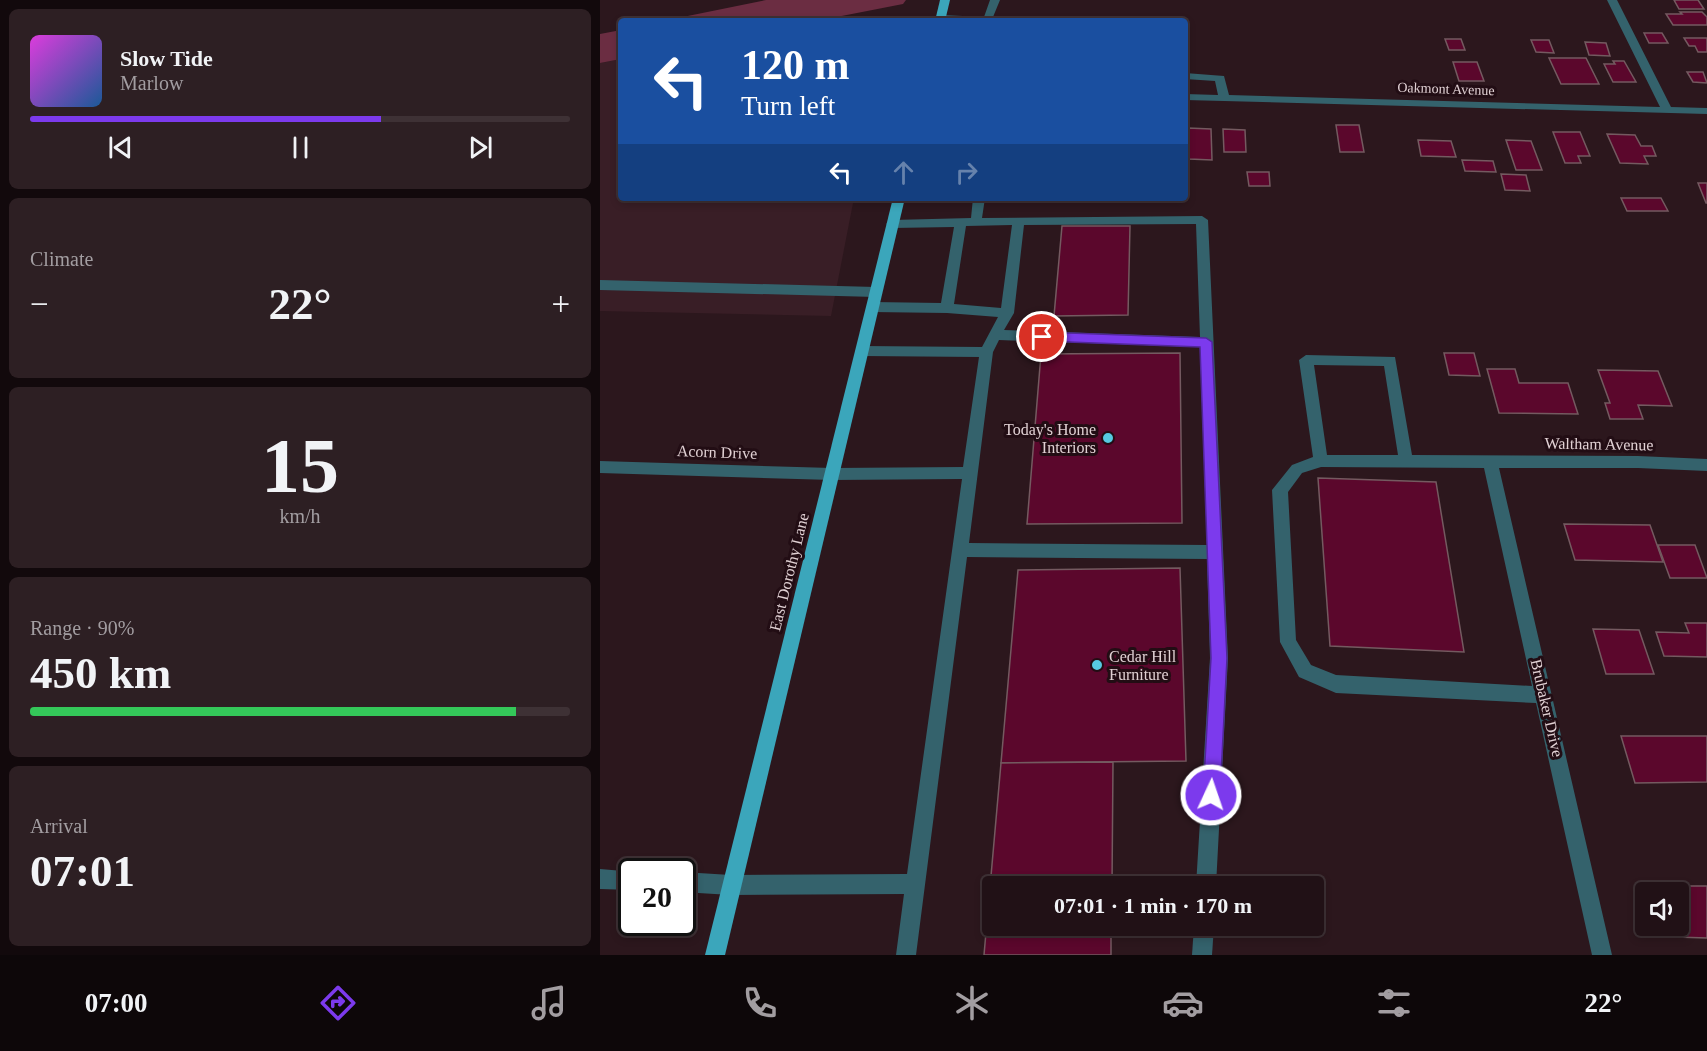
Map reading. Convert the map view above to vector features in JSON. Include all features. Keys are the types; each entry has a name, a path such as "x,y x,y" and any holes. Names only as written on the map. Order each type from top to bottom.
{"main road":[{"path":"940,18 945,0"},
{"name":"East Dorothy Lane","path":"715,955 897,201"}],"street":[{"path":"988,18 995,0"},
{"path":"1612,0 1667,110"},
{"path":"1188,76 1220,78 1224,98"},
{"name":"Oakmont Avenue","path":"1188,97 1707,111"},
{"path":"976,222 979,201"},
{"path":"892,224 1202,220 1219,658 1207,876"},
{"path":"906,955 986,352 1007,313 1019,221"},
{"path":"947,308 961,222"},
{"path":"600,285 874,299 1007,313"},
{"path":"994,335 1206,342"},
{"path":"862,351 986,352"},
{"path":"1406,461 1390,361 1306,360 1321,460 1297,469 1281,490 1288,642 1305,671 1336,684 1545,695"},
{"name":"Waltham Avenue","path":"1321,460 1638,462 1707,465"},
{"name":"Brubaker Drive","path":"1490,462 1545,695 1602,955"},
{"name":"Acorn Drive","path":"600,467 832,474 970,473"},
{"path":"960,550 1214,552"},
{"path":"600,879 618,880"},
{"path":"696,883 731,885 915,884"},
{"path":"1202,955 1203,936"}],"shaded area":[{"path":"766,0 906,0 903,4 831,18 678,18"},
{"path":"618,31 618,60 600,63 600,34"},
{"path":"618,60 618,201 853,201 831,316 600,311 600,63"}],"building":[{"path":"1674,0 1698,0 1704,9 1679,9"},
{"path":"1680,12 1702,12 1707,17 1707,25 1673,25 1666,14 1682,14"},
{"path":"1644,33 1662,33 1668,43 1649,43"},
{"path":"1684,38 1707,38 1707,52 1698,52 1695,46 1689,46"},
{"path":"1445,39 1461,39 1465,50 1449,50"},
{"path":"1531,40 1549,40 1554,53 1536,52"},
{"path":"1585,42 1606,43 1610,56 1589,55"},
{"path":"1549,58 1586,58 1599,84 1561,84"},
{"path":"1613,61 1624,61 1636,82 1613,82 1604,64 1615,64"},
{"path":"1453,62 1477,62 1484,81 1459,81"},
{"path":"1687,72 1703,72 1707,83 1693,82"},
{"path":"1336,125 1359,125 1364,152 1340,152"},
{"path":"1188,128 1211,129 1212,160 1189,159"},
{"path":"1223,129 1245,130 1246,152 1224,152"},
{"path":"1553,132 1580,132 1590,156 1578,156 1581,163 1565,163"},
{"path":"1607,134 1635,135 1641,146 1652,146 1656,156 1644,156 1648,164 1620,163"},
{"path":"1418,140 1451,141 1456,157 1421,156"},
{"path":"1506,140 1531,141 1542,170 1516,170"},
{"path":"1462,160 1493,161 1496,172 1465,171"},
{"path":"1247,172 1269,172 1270,186 1249,186"},
{"path":"1501,174 1526,175 1530,191 1505,190"},
{"path":"1698,183 1707,183 1707,203 1706,203"},
{"path":"1621,198 1661,198 1668,211 1627,211"},
{"path":"1062,226 1130,226 1128,315 1054,316"},
{"name":"Today's Home Interiors","path":"1180,353 1182,523 1027,524 1041,354"},
{"path":"1444,353 1474,353 1480,376 1449,375"},
{"path":"1487,369 1515,369 1519,383 1568,383 1578,414 1499,413"},
{"path":"1598,370 1658,371 1672,406 1638,405 1643,419 1610,419 1605,403 1610,403"},
{"path":"1318,478 1436,482 1464,652 1330,646"},
{"path":"1564,524 1650,525 1663,562 1575,560"},
{"path":"1658,545 1695,545 1707,578 1670,578"},
{"name":"Cedar Hill Furniture","path":"1180,568 1186,761 1001,763 1018,570"},
{"path":"1685,623 1707,623 1707,657 1664,656 1656,632 1689,633"},
{"path":"1593,629 1639,630 1654,674 1606,674"},
{"path":"1621,736 1707,736 1707,782 1635,783"},
{"path":"1113,762 1112,876 991,876 1001,763"},
{"path":"1689,886 1707,886 1707,938 1676,937 1689,936"},
{"path":"986,936 1111,936 1111,955 984,955"}],"place":[{"name":"Today's Home Interiors","path":"1108,438"},
{"name":"Cedar Hill Furniture","path":"1097,665"}],"route":[{"path":"1042,337 1206,342 1219,658 1211,795"}]}
